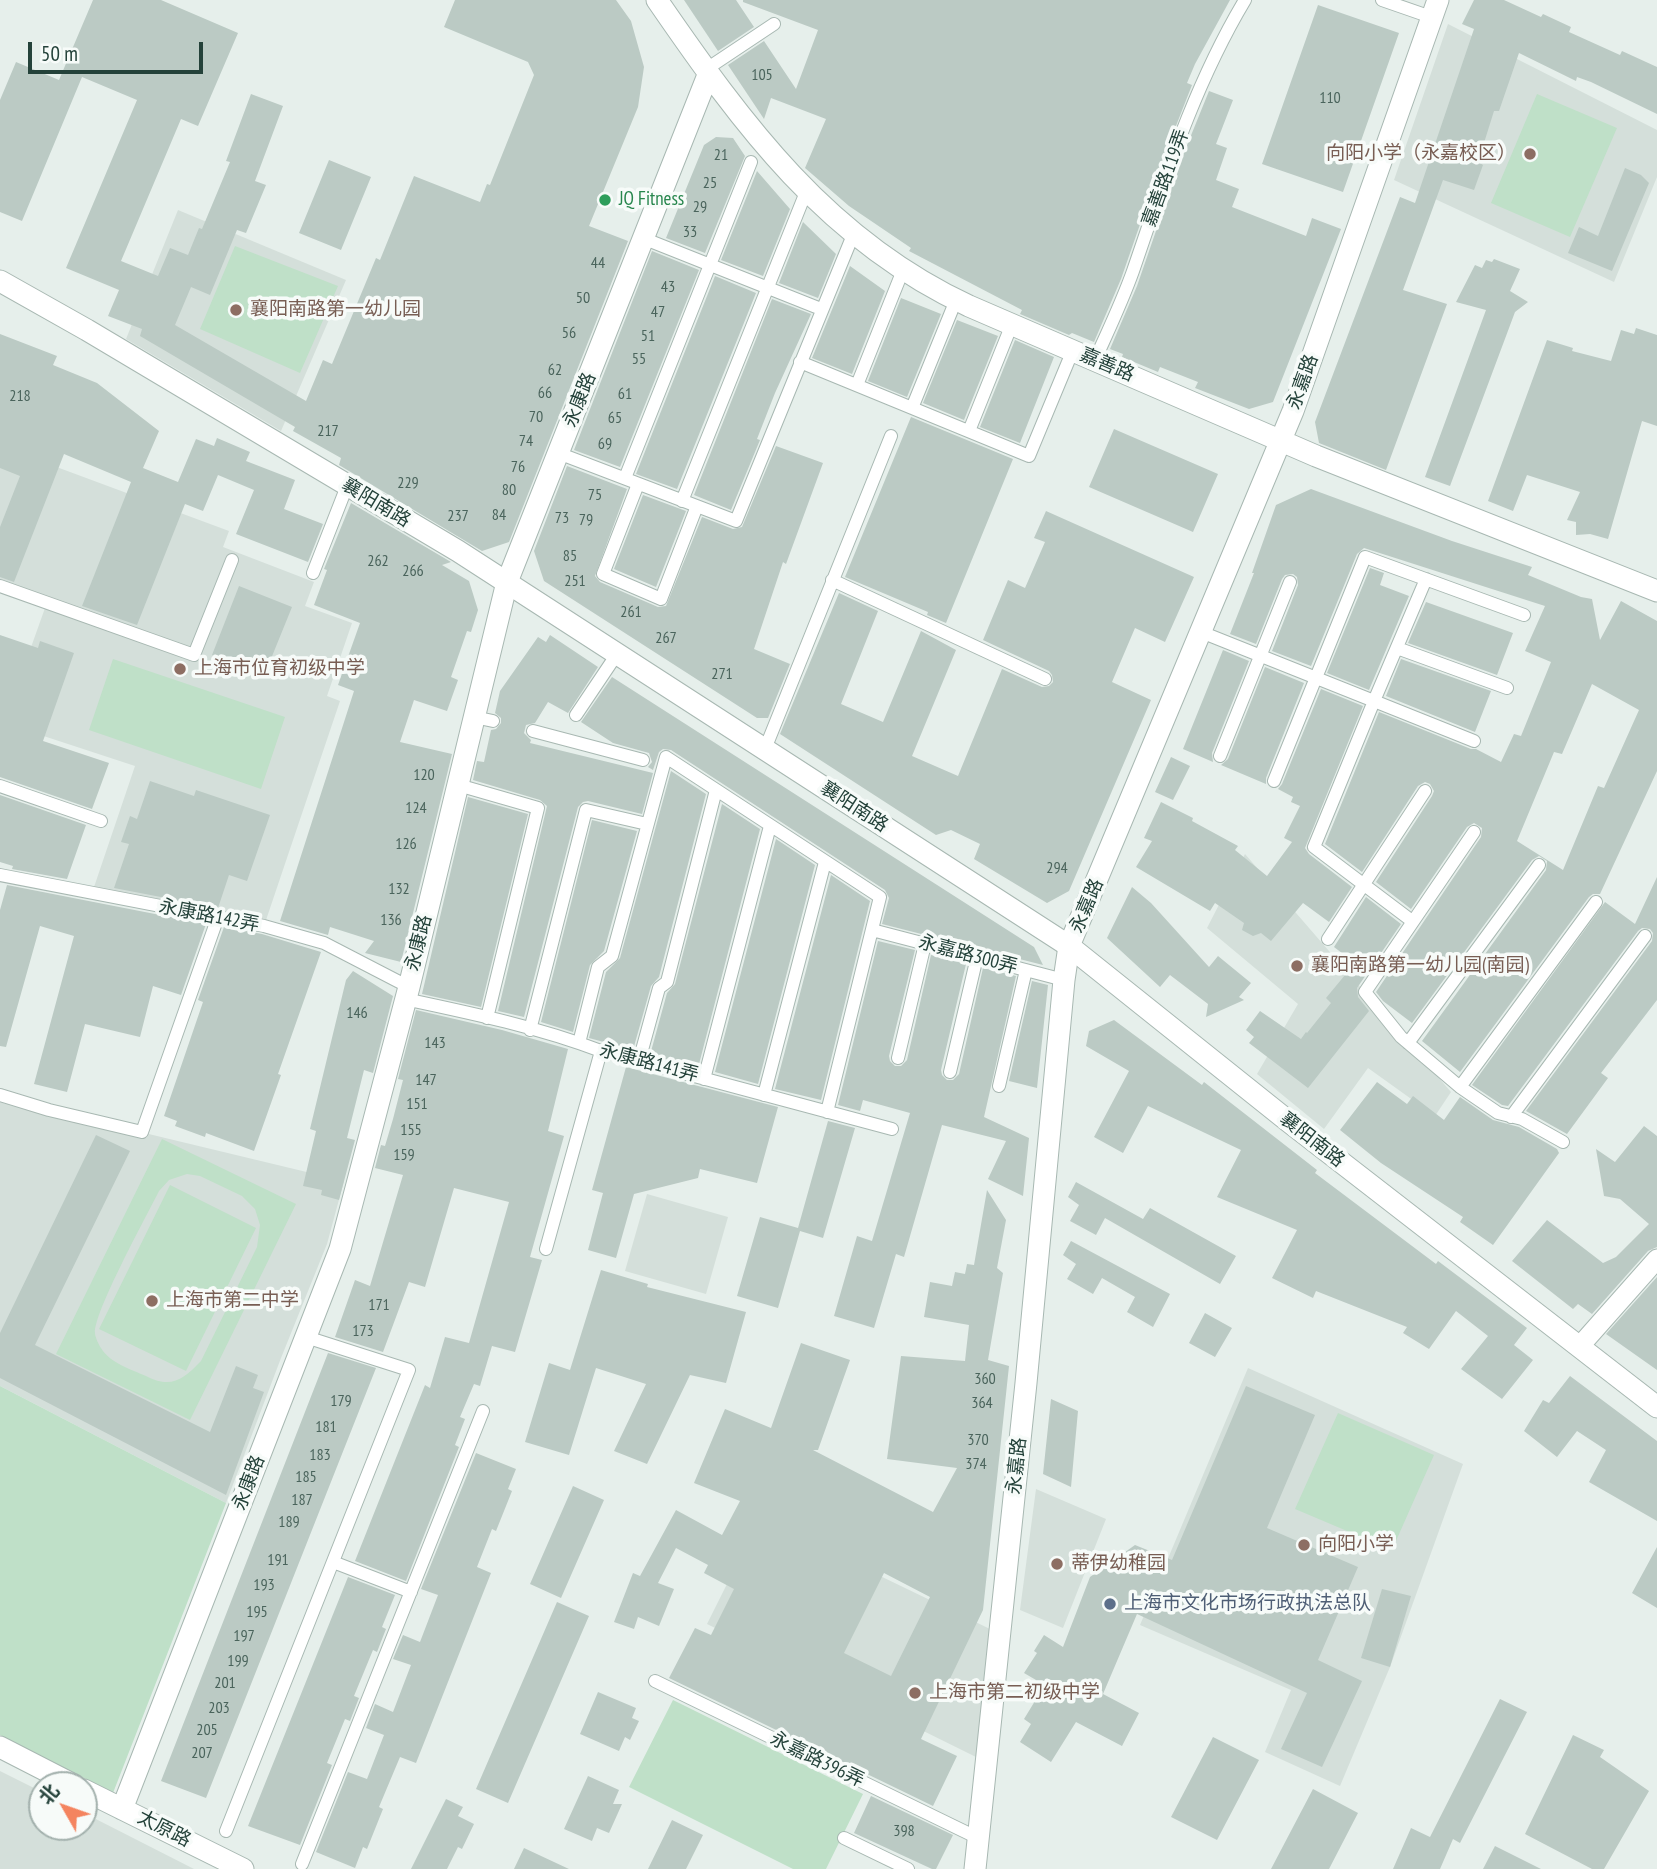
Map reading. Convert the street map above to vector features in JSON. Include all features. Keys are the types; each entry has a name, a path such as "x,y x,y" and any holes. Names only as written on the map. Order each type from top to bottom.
{"street":[{"name":"嘉善路","path":"657,0 707,72 806,192 853,235 903,270 956,300 1281,440 1657,591"},
{"name":"永嘉路","path":"975,1869 1069,946 1281,440 1435,9"},
{"name":"永康路","path":"122,1809 340,1249 407,993 457,785 484,719 507,582 645,239 707,72"},
{"name":"襄阳南路","path":"0,281 87,330 507,582 1069,946 1278,1113 1657,1407"},
{"path":"1578,1347 1657,1259"},
{"path":"0,1747 47,1771"},
{"name":"太原路","path":"98,1797 243,1869"}],"lane":[{"name":"嘉善路119弄","path":"1095,360 1132,273 1168,167 1211,61 1245,0"},
{"path":"1382,0 1435,9"},
{"path":"707,72 774,24"},
{"path":"625,478 751,162"},
{"path":"682,500 806,192"},
{"path":"558,453 736,521 853,235"},
{"path":"645,239 821,309"},
{"path":"857,385 903,270"},
{"path":"912,408 956,300"},
{"path":"969,431 1012,324"},
{"path":"800,362 1029,456 1073,350"},
{"path":"765,749 891,436"},
{"path":"638,484 603,574 621,584 661,599 696,506"},
{"path":"313,573 347,486"},
{"path":"1274,781 1365,557 1524,615"},
{"path":"0,586 194,655 232,561"},
{"path":"1412,921 1314,847 1426,579"},
{"path":"832,580 1045,679"},
{"path":"1220,756 1290,582"},
{"path":"1201,632 1474,741"},
{"path":"1397,648 1507,688"},
{"path":"576,715 617,654"},
{"path":"533,731 643,760"},
{"path":"579,1043 598,967 612,956 666,757 880,897 827,1112"},
{"path":"457,785 538,808 487,1018"},
{"path":"0,786 102,821"},
{"path":"639,1061 659,988 667,982 716,790"},
{"path":"1328,939 1425,791"},
{"path":"530,1030 586,810 647,824"},
{"path":"704,1079 770,826"},
{"path":"1474,832 1364,992 1408,1044 1460,1087 1498,1113 1522,1119 1563,1142"},
{"path":"764,1095 825,862"},
{"path":"1408,1044 1539,865"},
{"name":"永康路142弄","path":"0,874 264,926 324,943 407,993"},
{"path":"1460,1087 1596,902"},
{"path":"0,1094 48,1110 142,1132 218,918"},
{"name":"永嘉路300弄","path":"872,930 1064,979"},
{"path":"1511,1116 1645,936"},
{"path":"898,1058 925,944"},
{"path":"950,1072 977,957"},
{"path":"999,1086 1026,970"},
{"name":"永康路141弄","path":"407,993 601,1051 892,1129"},
{"path":"546,1248 601,1051"},
{"path":"226,1831 409,1370 306,1336"},
{"path":"302,1864 483,1411"},
{"path":"333,1562 411,1592"},
{"name":"永嘉路396弄","path":"655,1681 978,1838"},
{"path":"844,1838 908,1869"}],"shaded area":[{"name":"向阳小学（永嘉校区）","path":"1448,24 1657,130 1657,177 1614,282 1394,180"},
{"name":"襄阳南路第一幼儿园","path":"178,210 346,280 281,431 126,339"},
{"name":"上海市位育初级中学","path":"0,446 229,531 223,547 314,582 305,606 352,623 327,696 340,701 264,926 92,893 135,766 4,723 45,608 0,592"},
{"name":"襄阳南路第一幼儿园(南园)","path":"1245,854 1451,1092 1435,1116 1368,1068 1324,1129 1257,1074 1298,1004 1207,928"},
{"name":"上海市第二中学","path":"0,1095 49,1110 344,1181 327,1244 226,1503 0,1386"},
{"path":"647,1194 728,1217 706,1294 625,1271"},
{"name":"向阳小学","path":"1248,1368 1463,1464 1390,1667 1340,1786 1265,1752 1291,1690 1140,1625"},
{"name":"蒂伊幼稚园","path":"1036,1489 1106,1519 1063,1628 1020,1610"},
{"name":"上海市第二初级中学","path":"760,1518 990,1629 976,1757 707,1624"},
{"path":"0,1771 28,1785 28,1841 98,1841 98,1820 194,1869 0,1869"}],"green space":[{"path":"1537,94 1617,128 1570,237 1491,203"},
{"path":"235,246 338,286 300,373 200,329"},
{"path":"113,659 285,717 261,789 89,730"},
{"path":"162,1139 296,1204 190,1420 56,1354","holes":["187,1174 200,1176 242,1196 255,1209 260,1225 257,1247 201,1361 182,1378 163,1382 115,1362 101,1348 95,1333 111,1286 159,1191 169,1180"]},
{"path":"170,1185 256,1228 186,1371 99,1329"},
{"path":"0,1386 226,1503 113,1793 98,1785 98,1771 70,1771 0,1735"},
{"path":"1338,1413 1434,1455 1392,1550 1295,1509"},
{"path":"673,1700 863,1794 826,1869 793,1869 629,1787"}],"building":[{"path":"93,0 161,0 238,33 198,126 181,119 121,261 158,276 170,248 188,255 230,162 226,161 251,94 283,106 255,181 266,185 246,233 237,230 210,295 191,287 175,325 306,401 323,360 332,364 376,258 380,260 414,176 480,202 487,184 490,185 534,75 528,62 444,27 455,0 616,0 631,21 644,67 638,107 589,226 628,241 509,542 482,551 339,465 341,458 293,431 295,427 140,336 142,329 108,316 119,290 66,268 137,100 82,77 22,221 0,212 0,100 16,62 59,80"},
{"path":"684,0 736,0 754,27 718,51"},
{"path":"743,0 1230,0 1187,83 1192,85 1121,279 1094,342 1072,333 1069,335 1020,314 1022,310 909,251 911,248 849,206 805,168 826,119 771,98 764,119 728,65 764,41 796,89 818,30"},
{"path":"1474,0 1504,0 1541,17 1543,14 1571,27 1569,32 1620,55 1622,51 1657,67 1657,114 1591,82 1577,77 1576,81 1519,53 1499,111 1494,111 1478,162 1483,165 1474,190 1443,180 1403,290 1447,304 1386,470 1319,443 1315,422 1400,197 1415,203 1474,29 1462,24"},
{"path":"1318,5 1399,33 1343,192 1262,164"},
{"path":"1209,91 1233,100 1216,144 1227,148 1216,180 1239,189 1232,207 1306,236 1312,218 1341,229 1273,402 1249,409 1195,388 1198,382 1160,367 1158,372 1110,349 1137,286 1177,170"},
{"path":"716,137 733,138 745,156 705,253 666,238 704,145"},
{"path":"329,160 371,177 341,250 299,233"},
{"path":"1625,168 1641,175 1649,183 1612,271 1568,253 1579,227 1598,236"},
{"path":"757,171 790,209 763,276 721,260"},
{"path":"803,222 836,254 818,298 779,283"},
{"path":"652,251 699,270 620,467 574,450"},
{"path":"1494,259 1520,269 1510,291 1528,302 1515,312 1450,486 1425,477 1486,310 1456,302 1475,265 1482,268 1486,260 1492,262"},
{"path":"850,266 885,291 852,374 812,358"},
{"path":"715,276 756,293 677,489 636,474"},
{"path":"901,298 941,314 907,397 868,381"},
{"path":"772,299 811,314 775,393 757,439 760,440 731,510 694,495"},
{"path":"957,320 998,336 964,420 923,403"},
{"path":"1636,328 1657,335 1657,426 1642,421 1608,539 1590,534 1576,535 1576,522 1567,520 1580,492 1527,475 1513,511 1488,501 1547,340 1573,348 1572,351 1611,361 1621,330 1634,334"},
{"path":"0,334 57,356 53,365 97,383 159,431 143,468 178,482 196,439 214,446 217,438 250,452 246,461 295,480 284,509 323,524 308,562 236,534 254,490 218,475 203,511 185,504 137,625 82,606 131,482 64,454 14,582 0,577 0,527 20,476 0,468"},
{"path":"1015,340 1054,357 1020,443 980,427"},
{"path":"911,417 1013,459 946,623 927,615 928,612 845,577"},
{"path":"1114,429 1218,474 1193,532 1089,487"},
{"path":"776,446 823,463 786,564 783,562 754,649 790,664 768,718 757,718 544,581 534,551 567,466 627,489 595,576 600,582 658,607 666,606 702,517 733,529 742,527"},
{"path":"1311,489 1452,541 1532,567 1528,575 1592,599 1600,640 1621,601 1657,621 1657,771 1600,894 1589,897 1460,1072 1422,1041 1546,870 1547,861 1539,856 1532,860 1412,1023 1383,1001 1376,992 1481,837 1482,828 1474,823 1467,827 1411,909 1376,882 1432,796 1434,791 1430,784 1425,782 1418,786 1362,872 1325,844 1379,712 1476,749 1501,762 1514,734 1521,736 1551,662 1525,651 1545,606 1364,548 1357,554 1311,666 1272,651 1298,585 1297,577 1293,574 1285,575 1282,579 1256,644 1230,634 1254,573 1276,505","holes":["1592,684 1639,710 1604,788 1598,786 1563,870 1517,841 1554,752 1562,754"]},
{"path":"643,495 686,511 656,587 614,569"},
{"path":"351,503 451,562 442,565 469,581 478,610 471,632 467,631 451,677 458,680 447,711 414,700 400,742 452,754 401,962 365,953 374,941 330,927 328,935 280,921 354,691 338,685 360,623 314,605 327,570 324,569"},
{"path":"1046,511 1194,577 1165,642 1135,628 1112,682 1151,700 1069,891 1047,903 974,859 980,844 951,830 936,835 780,734 839,593 878,611 841,704 883,722 921,631 956,650 912,756 958,776 1002,669 1042,687 1053,682 1049,671 983,640 1008,580 1025,588 1045,542 1034,538"},
{"path":"1370,568 1384,573 1380,585 1409,596 1369,690 1327,673"},
{"path":"239,586 292,607 264,676 212,655"},
{"path":"1426,602 1513,633 1497,675 1408,643"},
{"path":"0,635 38,648 40,641 74,653 43,741 109,763 92,809 0,777"},
{"path":"550,635 598,667 568,713 548,702 535,723 526,725 524,733 531,740 530,743 653,773 642,814 588,801 578,807 524,1017 498,1011 547,806 540,800 473,780 477,761 484,762 491,730 501,723 501,718 495,713 500,691 538,637 546,642"},
{"path":"1223,650 1249,661 1212,753 1213,762 1183,749"},
{"path":"1401,659 1491,691 1475,732 1386,696"},
{"path":"1265,667 1304,683 1266,778 1266,784 1221,765 1228,759"},
{"path":"612,677 1034,947 1043,965 882,924 889,898 885,890 671,750 663,749 659,752 653,770 648,767 652,762 649,753 613,743 581,722"},
{"path":"1321,689 1363,706 1305,848 1352,887 1329,922 1303,903 1271,941 1261,933 1253,936 1242,930 1244,923 1215,903 1210,911 1136,867 1152,841 1144,838 1161,802 1238,846 1235,850 1267,876 1292,842 1284,838 1300,806 1291,802 1293,797 1278,789"},
{"path":"1171,757 1190,766 1173,800 1155,792"},
{"path":"671,771 706,794 659,977 651,986 633,1050 589,1038 606,972 620,958"},
{"path":"150,781 194,796 196,790 270,815 247,881 229,875 218,908 114,888 129,844 121,842 130,816 137,819"},
{"path":"0,795 86,825 67,879 12,869 13,866 0,862"},
{"path":"468,797 528,814 481,1007 422,994"},
{"path":"722,804 760,829 698,1068 650,1055 667,993 675,984"},
{"path":"592,820 637,831 604,951 590,965 573,1032 541,1022"},
{"path":"776,839 815,865 758,1084 715,1072"},
{"path":"831,875 870,901 821,1100 775,1089"},
{"path":"1657,877 1657,1000 1601,1073 1608,1078 1567,1134 1526,1111 1652,941 1653,933 1650,929 1642,928 1638,931 1508,1106 1502,1105 1472,1085 1605,902 1635,924"},
{"path":"7,885 206,924 181,995 153,986 140,1037 85,1024 67,1092 34,1084 74,936 40,926 6,1047 0,1046 0,910"},
{"path":"1132,887 1151,903 1209,967 1218,956 1251,983 1239,997 1244,1000 1206,1017 1208,1004 1170,975 1160,987 1107,938"},
{"path":"1366,897 1401,924 1357,988 1358,997 1369,1011 1308,1088 1249,1043 1254,1037 1246,1030 1260,1011 1301,1039 1307,1033 1331,1003 1326,998 1355,963 1334,947"},
{"path":"224,927 262,934 321,952 254,1151 206,1133 205,1137 175,1126 177,1121 164,1116 203,1002 198,1000"},
{"path":"878,941 915,950 889,1056 895,1066 901,1066 907,1060 931,955 966,964 941,1070 947,1080 953,1080 959,1074 983,968 1016,976 984,1117 1029,1138 1023,1196 988,1179 1006,1141 942,1125 904,1257 896,1254 874,1328 834,1316 857,1236 872,1241 910,1113 863,1100 860,1111 838,1105"},
{"path":"353,971 393,996 373,1073 364,1070 347,1138 355,1140 339,1200 321,1195 322,1190 303,1186 316,1131 310,1129 346,980"},
{"path":"1032,981 1048,985 1037,1088 1009,1081"},
{"path":"416,1010 568,1049 548,1131 564,1136 530,1257 542,1260 515,1352 492,1346 480,1386 474,1384 460,1417 465,1419 455,1445 459,1447 406,1581 355,1561 425,1385 430,1388 445,1337 469,1343 509,1202 454,1188 425,1287 409,1282 383,1352 335,1337 355,1280 370,1286 403,1175 375,1168 381,1145 385,1146 393,1119 403,1080 398,1079"},
{"path":"1114,1020 1202,1085 1204,1082 1317,1170 1315,1173 1527,1328 1514,1345 1533,1360 1502,1399 1461,1369 1488,1336 1456,1311 1429,1349 1403,1333 1407,1327 1316,1291 1313,1298 1272,1278 1297,1230 1217,1197 1241,1150 1148,1106 1123,1153 1094,1137 1129,1071 1086,1046 1089,1031"},
{"path":"626,1067 778,1107 757,1183 700,1169 698,1178 634,1194 616,1258 588,1250 603,1193 592,1190"},
{"path":"1377,1082 1407,1104 1413,1096 1444,1120 1460,1097 1493,1120 1519,1127 1557,1149 1559,1153 1493,1245 1460,1222 1463,1217 1381,1163 1340,1130"},
{"path":"828,1121 855,1128 823,1238 800,1231 778,1308 737,1296 760,1217 798,1228"},
{"path":"1644,1126 1657,1136 1657,1247 1648,1251 1592,1314 1578,1304 1573,1309 1512,1261 1547,1220 1603,1263 1616,1257 1649,1224 1620,1199 1604,1196 1596,1149 1615,1162"},
{"path":"96,1135 130,1151 35,1345 210,1432 236,1366 258,1375 253,1388 264,1392 226,1495 0,1378 0,1333"},
{"path":"1076,1182 1143,1219 1150,1208 1236,1256 1220,1284 1105,1218 1096,1235 1070,1221 1079,1205 1068,1197"},
{"path":"987,1190 1006,1220 997,1268 1003,1273 988,1360 1009,1366 983,1610 921,1739 957,1756 933,1806 669,1678 695,1628 711,1635 734,1589 704,1573 708,1565 676,1548 658,1583 674,1589 659,1626 638,1617 634,1629 614,1622 633,1573 640,1576 676,1510 722,1535 740,1501 694,1483 725,1409 771,1428 801,1343 850,1360 818,1450 813,1450 933,1512 957,1468 887,1459 901,1356 965,1361 969,1325 924,1317 930,1282 952,1286 955,1272 965,1274 967,1264 974,1265","holes":["884,1573 930,1597 891,1676 844,1653"]},
{"path":"1071,1241 1170,1294 1153,1327 1127,1312 1135,1297 1102,1278 1093,1294 1067,1279 1076,1264 1063,1255"},
{"path":"601,1270 648,1284 647,1287 746,1312 726,1383 690,1375 647,1464 614,1451 646,1384 596,1368 569,1455 525,1442 549,1363 570,1370"},
{"path":"1657,1277 1657,1370 1606,1334"},
{"path":"1205,1313 1232,1328 1215,1357 1189,1343"},
{"path":"328,1353 376,1368 206,1798 161,1781"},
{"path":"1570,1376 1657,1441 1657,1521 1589,1482 1606,1450 1577,1431 1557,1457 1524,1431 1543,1400 1549,1403"},
{"path":"1246,1386 1315,1415 1267,1528 1358,1567 1318,1660 1362,1681 1322,1767 1281,1749 1307,1693 1137,1614 1103,1694 1139,1713 1122,1746 1076,1722 1051,1762 1020,1742 1031,1724 1024,1719 1035,1701 1026,1696 1036,1680 1024,1673 1037,1653 1034,1651 1044,1635 1063,1647 1090,1577 1135,1545 1172,1560"},
{"path":"1051,1399 1078,1411 1071,1487 1043,1474"},
{"path":"476,1453 516,1469 508,1489 512,1491 496,1531 492,1529 477,1567 491,1573 416,1763 400,1757 379,1807 383,1809 367,1849 363,1847 355,1868 316,1852 348,1772 367,1779 384,1735 366,1728 375,1704 393,1712 411,1665 393,1659 403,1635 420,1642 438,1595 421,1589"},
{"path":"573,1486 604,1500 561,1598 530,1584"},
{"path":"1657,1547 1657,1608 1632,1593"},
{"path":"348,1577 395,1595 382,1627 386,1629 377,1652 373,1650 354,1696 359,1698 350,1721 345,1719 327,1763 332,1765 300,1845 248,1826"},
{"path":"1382,1589 1411,1596 1390,1667 1361,1658"},
{"path":"557,1602 589,1616 508,1803 476,1789"},
{"path":"598,1692 636,1708 632,1718 639,1721 630,1740 625,1737 619,1751 580,1734"},
{"path":"1500,1699 1527,1712 1460,1843 1453,1839 1440,1869 1393,1869 1411,1828 1430,1837"},
{"path":"1573,1735 1604,1750 1600,1757 1649,1791 1604,1869 1592,1869 1525,1834"},
{"path":"1213,1737 1259,1760 1217,1840 1171,1817"},
{"path":"588,1776 619,1790 613,1804 622,1804 609,1833 597,1828 592,1841 564,1829"},
{"path":"1313,1789 1358,1813 1329,1869 1271,1869"},
{"path":"871,1796 953,1835 936,1869 854,1833"},
{"path":"446,1799 463,1807 458,1816 474,1824 462,1849 458,1847 447,1869 411,1869"},
{"path":"672,1820 703,1835 686,1869 648,1869"},
{"path":"1495,1846 1541,1869 1483,1869"},
{"path":"524,1848 569,1869 514,1869"}],"place":[{"name":"向阳小学（永嘉校区）","path":"1530,154"},
{"name":"JQ Fitness","path":"605,200"},
{"name":"襄阳南路第一幼儿园","path":"236,310"},
{"name":"上海市位育初级中学","path":"180,669"},
{"name":"襄阳南路第一幼儿园(南园)","path":"1297,966"},
{"name":"上海市第二中学","path":"152,1301"},
{"name":"向阳小学","path":"1304,1545"},
{"name":"蒂伊幼稚园","path":"1057,1564"},
{"name":"上海市文化市场行政执法总队","path":"1110,1604"},
{"name":"上海市第二初级中学","path":"915,1693"}]}
